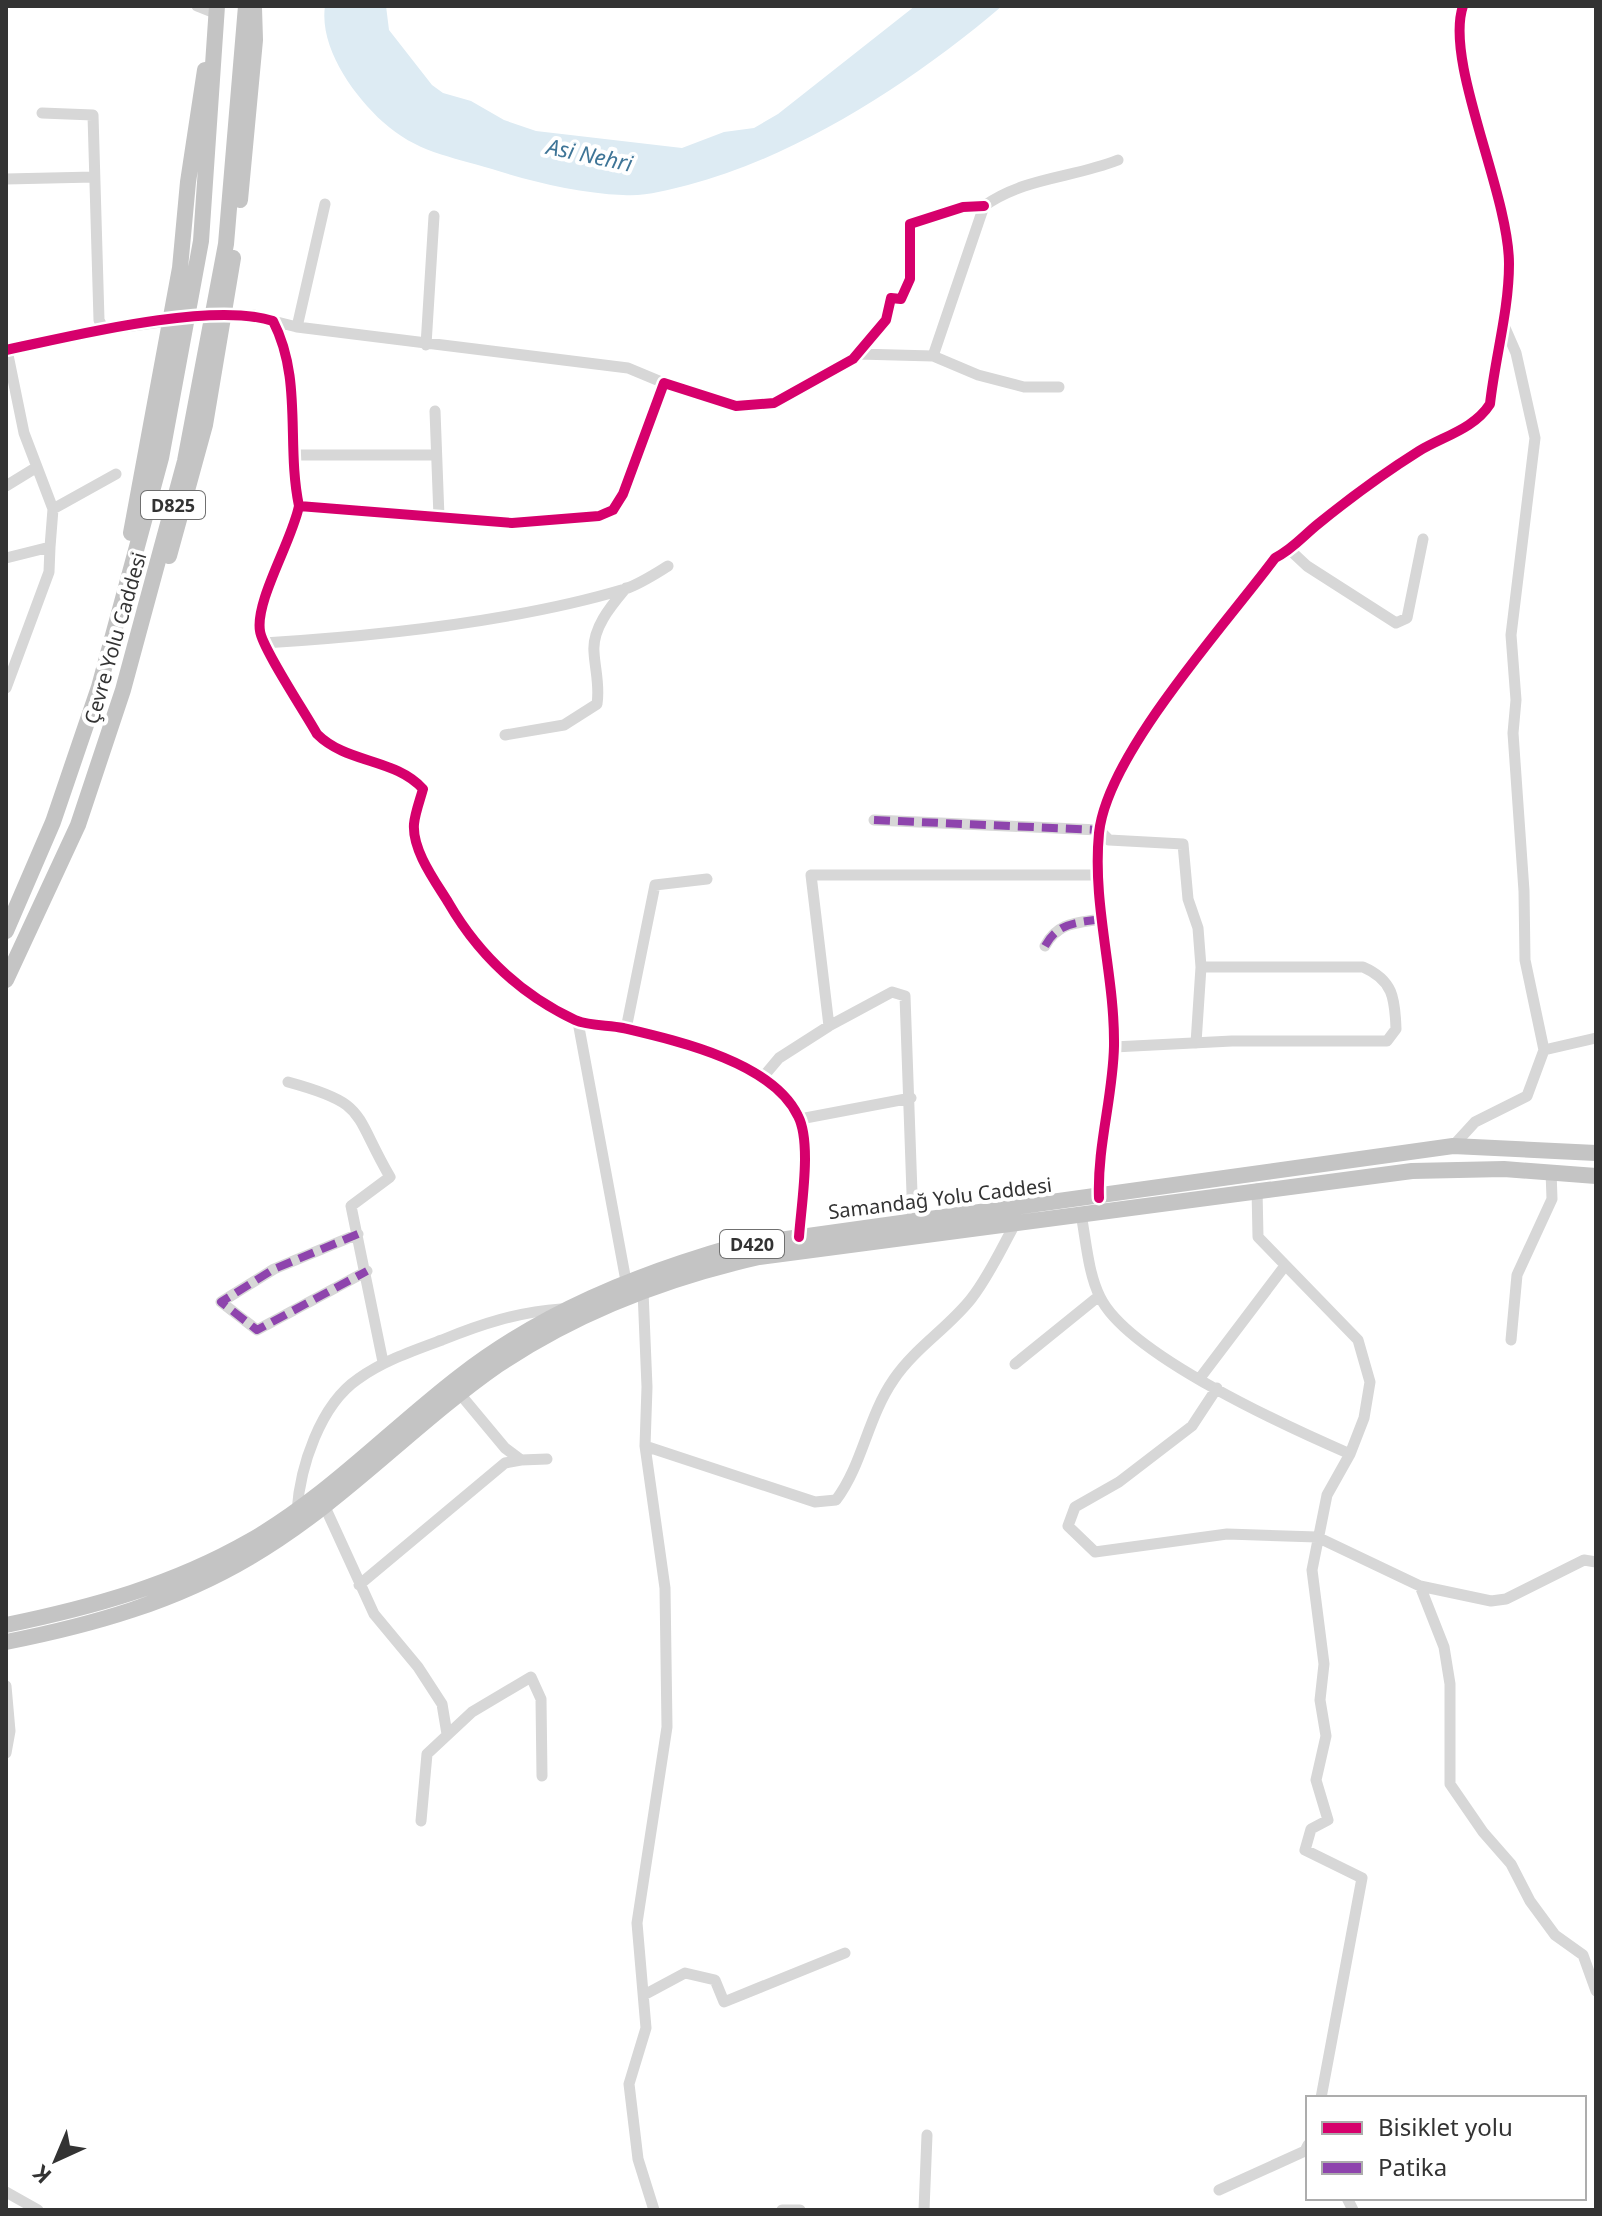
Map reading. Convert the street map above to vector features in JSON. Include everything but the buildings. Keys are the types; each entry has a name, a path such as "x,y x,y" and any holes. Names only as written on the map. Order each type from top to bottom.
{"highway":[{"name":"Çevre Yolu Caddesi","path":"6,980 78,825 135,647 185,461 226,244 246,6"},
{"path":"135,647 178,531 205,425 224,314 249,118 254,6"},
{"path":"124,592 133,520 174,320 188,182 217,10"},
{"name":"Çevre Yolu Caddesi","path":"6,931 53,822 99,687 161,458 201,241 217,10"},
{"name":"Samandağ Yolu Caddesi","path":"6,1625 82,1609 148,1590 203,1566 297,1511 460,1376 561,1309 626,1281 736,1246 1099,1198 1453,1146 1596,1153"},
{"name":"Samandağ Yolu Caddesi","path":"6,1642 144,1608 198,1586 250,1557 325,1507 460,1394 539,1340 608,1304 759,1257 1412,1171 1551,1171 1596,1176"}],"street":[{"path":"197,6 217,10"},
{"path":"1099,1198 1098,1164 1114,1047 1101,919 1099,830 1120,774 1145,728 1275,558 1291,551 1318,524 1387,471 1431,443 1479,421 1490,404 1509,263 1499,195 1461,59 1458,19 1463,6"},
{"path":"42,113 93,115 99,320 104,330"},
{"path":"7,684 49,572 53,509 24,433 7,350 104,330 174,320 224,314 254,315 297,327 426,345 512,351 628,368 736,406 755,407 774,403 858,354 886,320 891,298 901,299 910,279 910,224 963,207 984,206 1002,194 1041,179 1096,169 1118,160"},
{"path":"6,179 94,177"},
{"path":"297,327 325,204"},
{"path":"933,356 984,206"},
{"path":"426,345 434,216"},
{"path":"1453,1146 1475,1122 1527,1096 1544,1050 1525,960 1511,635 1535,438 1516,353 1501,320"},
{"path":"273,321 283,339 293,385 292,455 299,506 294,531 260,619 264,643 317,734 328,745 409,773 423,789 413,827 424,860 464,931 486,958 536,996 578,1022 626,1029 715,1056 763,1077 782,1091 800,1119 804,1144 799,1237"},
{"path":"858,354 933,356 978,375 1024,387 1059,387"},
{"path":"299,506 512,523 599,516 613,510 623,494 664,383"},
{"path":"435,411 439,517"},
{"path":"292,455 436,455"},
{"path":"6,486 37,467"},
{"path":"53,509 116,474"},
{"path":"1291,551 1307,566 1396,623 1407,618 1423,539"},
{"path":"6,558 50,547"},
{"path":"264,643 484,618 626,588 668,566"},
{"path":"505,735 564,725 597,704 600,688 593,646 605,613 626,588"},
{"path":"874,820 1099,830 1109,840 1183,844 1188,899 1198,928 1201,967 1196,1043"},
{"path":"829,1026 811,875 1098,875"},
{"path":"626,1029 655,885 707,879"},
{"path":"1045,946 1052,934 1065,924 1101,919"},
{"path":"1114,1047 1387,1041 1396,1029 1389,987 1383,975 1363,967 1201,967"},
{"path":"763,1077 779,1058 829,1026 892,992 905,996 913,1221"},
{"path":"578,1022 626,1281"},
{"path":"1544,1050 1596,1038"},
{"path":"288,1082 329,1093 347,1104 369,1131 390,1177 351,1206 367,1271 383,1362"},
{"path":"800,1119 911,1098"},
{"path":"1511,1340 1517,1275 1552,1199 1551,1171"},
{"path":"1257,1189 1258,1237 1358,1340 1370,1382 1364,1418 1350,1454 1327,1495 1312,1570 1324,1664 1320,1700 1326,1736 1316,1780 1328,1820 1311,1829 1305,1850 1362,1878 1321,2096"},
{"path":"1081,1214 1099,1296 1119,1326 1275,1422 1350,1454"},
{"path":"645,1446 815,1502 836,1500 852,1479 866,1430 894,1380 909,1359 971,1299 1015,1224"},
{"path":"358,1234 274,1269 221,1302 257,1330 367,1271"},
{"path":"1200,1378 1284,1267"},
{"path":"643,1291 647,1387 645,1446 665,1588 667,1727 637,1923 646,2028 629,2084 638,2159 654,2210"},
{"path":"1015,1364 1099,1296"},
{"path":"297,1511 299,1486 315,1440 336,1401 354,1381 383,1362 505,1316 561,1309"},
{"path":"1217,1388 1192,1426 1119,1482 1075,1507 1068,1526 1095,1552 1227,1534 1317,1537 1420,1586 1491,1601 1506,1599 1584,1560 1596,1562"},
{"path":"460,1394 505,1448 521,1460"},
{"path":"359,1585 505,1463 547,1459"},
{"path":"325,1507 374,1614 418,1667 442,1704 447,1734"},
{"path":"1420,1586 1444,1647 1450,1684 1450,1784 1483,1832 1511,1864 1530,1901 1555,1935 1583,1955 1596,1991"},
{"path":"421,1821 427,1754 472,1712 531,1677 541,1699 542,1776"},
{"path":"6,1686 10,1731 6,1753"},
{"path":"644,1995 685,1973 715,1980 724,2002 845,1953"},
{"path":"924,2210 927,2135"},
{"path":"1219,2190 1306,2149"},
{"path":"6,2192 38,2210"},
{"path":"782,2210 800,2210"}],"water":[{"name":"Asi Nehri","path":"325,6 386,6 389,30 432,85 443,93 471,101 504,120 536,131 682,148 724,132 754,128 778,114 915,6 1002,6 894,88 814,135 730,172 672,189 631,195 590,192 540,182 447,156 421,147 395,132 360,98 340,69 327,38"}],"marked path":[{"path":"874,820 1099,830"},
{"path":"1045,946 1062,928 1101,919"},
{"path":"358,1234 274,1269 221,1302 257,1330 367,1271"}],"cycle path":[{"path":"1099,1198 1100,1159 1114,1046 1099,887 1099,833 1107,801 1123,766 1172,691 1275,558 1367,486 1419,451 1467,426 1490,404 1507,299 1509,264 1499,202 1462,60 1460,30 1463,6"},
{"path":"6,350 103,329 179,318 246,316 273,321 288,366 299,506 512,523 599,516 613,510 623,494 664,383 736,406 774,403 853,359 886,320 891,298 901,299 910,279 910,224 963,207 984,206"},
{"path":"299,506 268,587 260,631 276,666 317,734 342,751 399,772 423,789 416,811 414,834 425,865 473,939 519,985 555,1010 580,1022 645,1033 721,1057 767,1081 785,1097 798,1116 804,1142 799,1237"}]}
